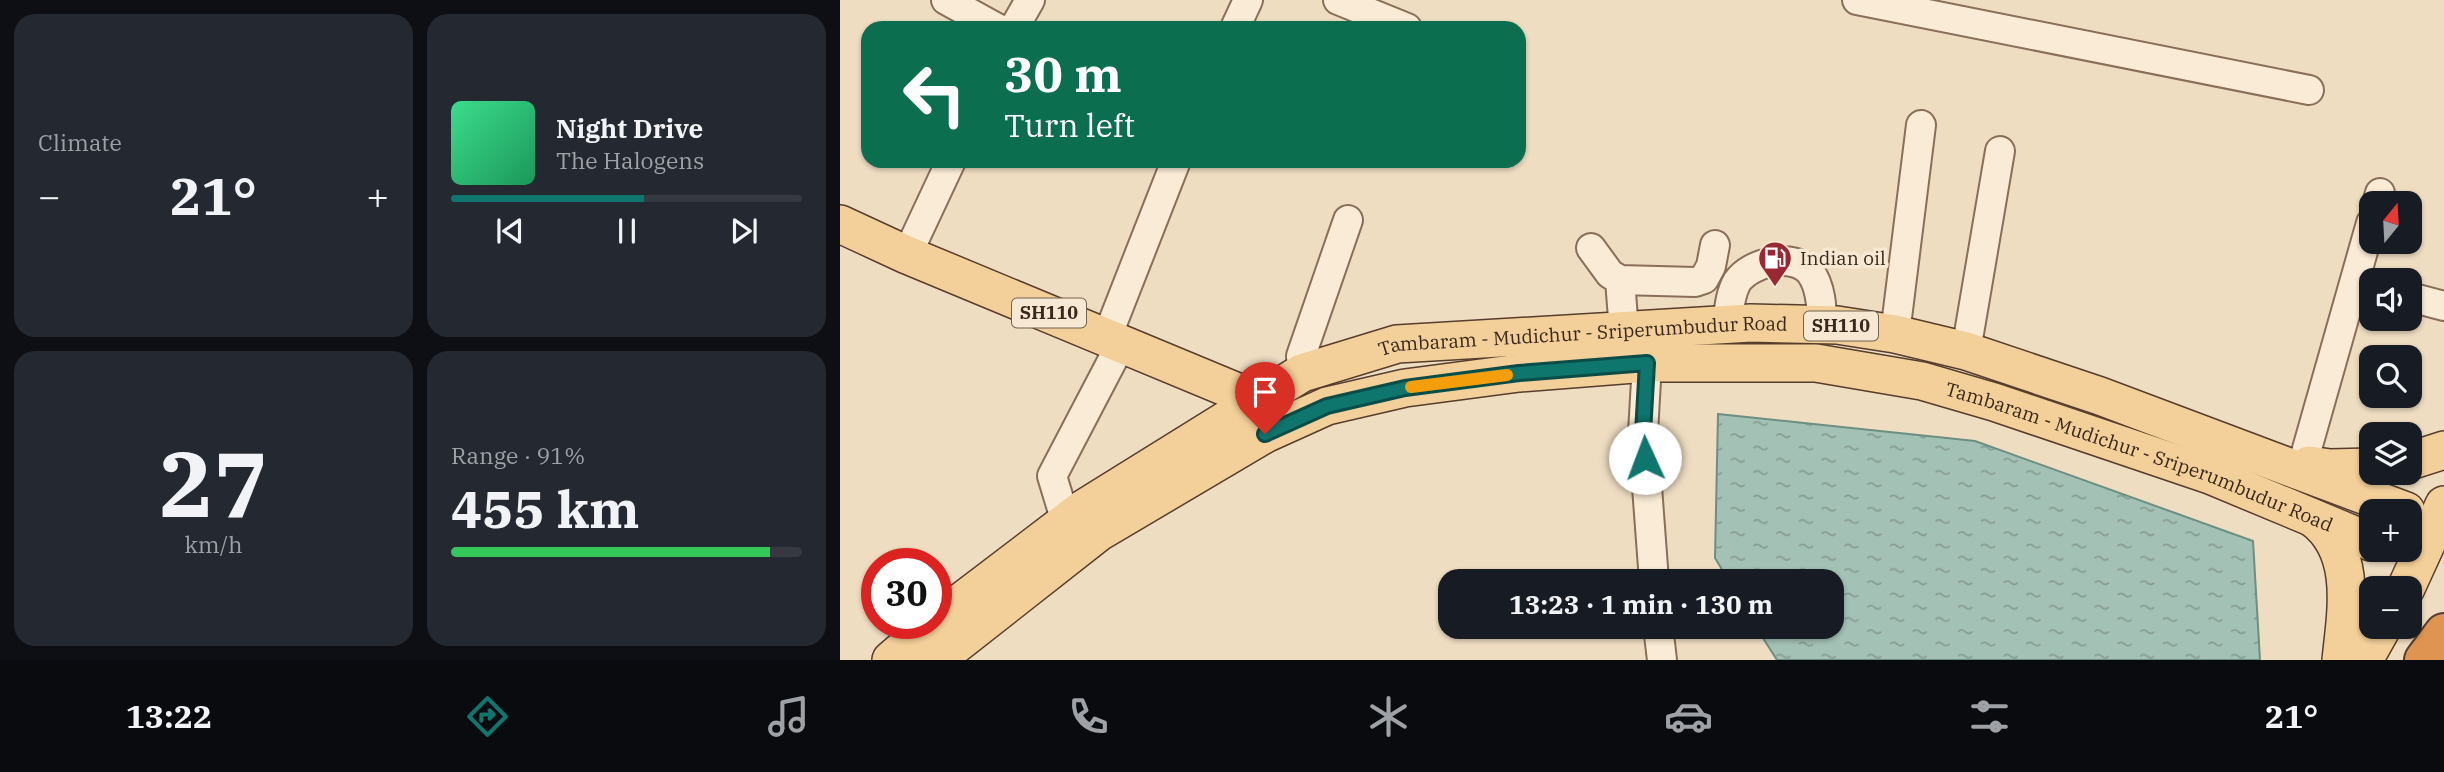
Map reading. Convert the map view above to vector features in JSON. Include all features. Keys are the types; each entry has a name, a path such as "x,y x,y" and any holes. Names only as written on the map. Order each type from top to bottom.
{"highway":[{"path":"2424,660 2444,633"}],"main road":[{"name":"SH110","path":"840,224 907,255 1114,340 1262,417"},
{"name":"Tambaram - Mudichur - Sriperumbudur Road","path":"891,660 935,642 1099,532 1262,417 1302,373 1397,344 1713,325 1792,323 1895,334 1966,351 2100,396 2428,515"},
{"name":"Tambaram - Mudichur - Sriperumbudur Road","path":"935,642 1083,509 1262,417 1327,406 1405,388 1519,373 1647,363 1816,363 1922,381 1994,402 2210,475 2359,537"},
{"path":"2234,446 2330,468 2359,467"},
{"path":"2422,457 2444,450"},
{"path":"2309,515 2320,524 2337,547 2348,592 2341,660"},
{"path":"2414,567 2428,515"},
{"path":"2364,660 2376,639"}],"street":[{"path":"946,0 984,21"},
{"path":"1018,21 1030,0"},
{"path":"1238,21 1248,0"},
{"path":"1338,0 1390,21"},
{"path":"1857,0 2309,90"},
{"path":"1895,334 1921,125"},
{"path":"1966,351 2000,151"},
{"path":"907,255 948,168"},
{"path":"1066,522 1052,476 1114,340 1174,168"},
{"path":"1302,373 1301,356 1348,220"},
{"path":"1591,248 1610,274 1620,280 1699,281 1704,279 1712,266 1715,245"},
{"path":"1713,325 1747,270 1762,262 1800,263 1810,272 1820,296 1822,325"},
{"path":"1620,280 1624,331"},
{"path":"1699,281 1713,325"},
{"path":"2303,463 2359,296"},
{"path":"2422,300 2444,306"},
{"path":"1647,363 1643,433 1653,569"},
{"path":"1660,639 1662,660"}],"water":[{"path":"1718,414 1975,441 2253,541 2260,660 1777,660 1764,639 1844,639 1844,569 1722,569 1715,558"}],"slow traffic":[{"path":"1411,387 1507,375"}],"place":[{"name":"Indian oil","path":"1775,288"}],"route":[{"path":"1265,434 1327,406 1405,388 1519,373 1647,363 1643,433 1645,458"}]}
